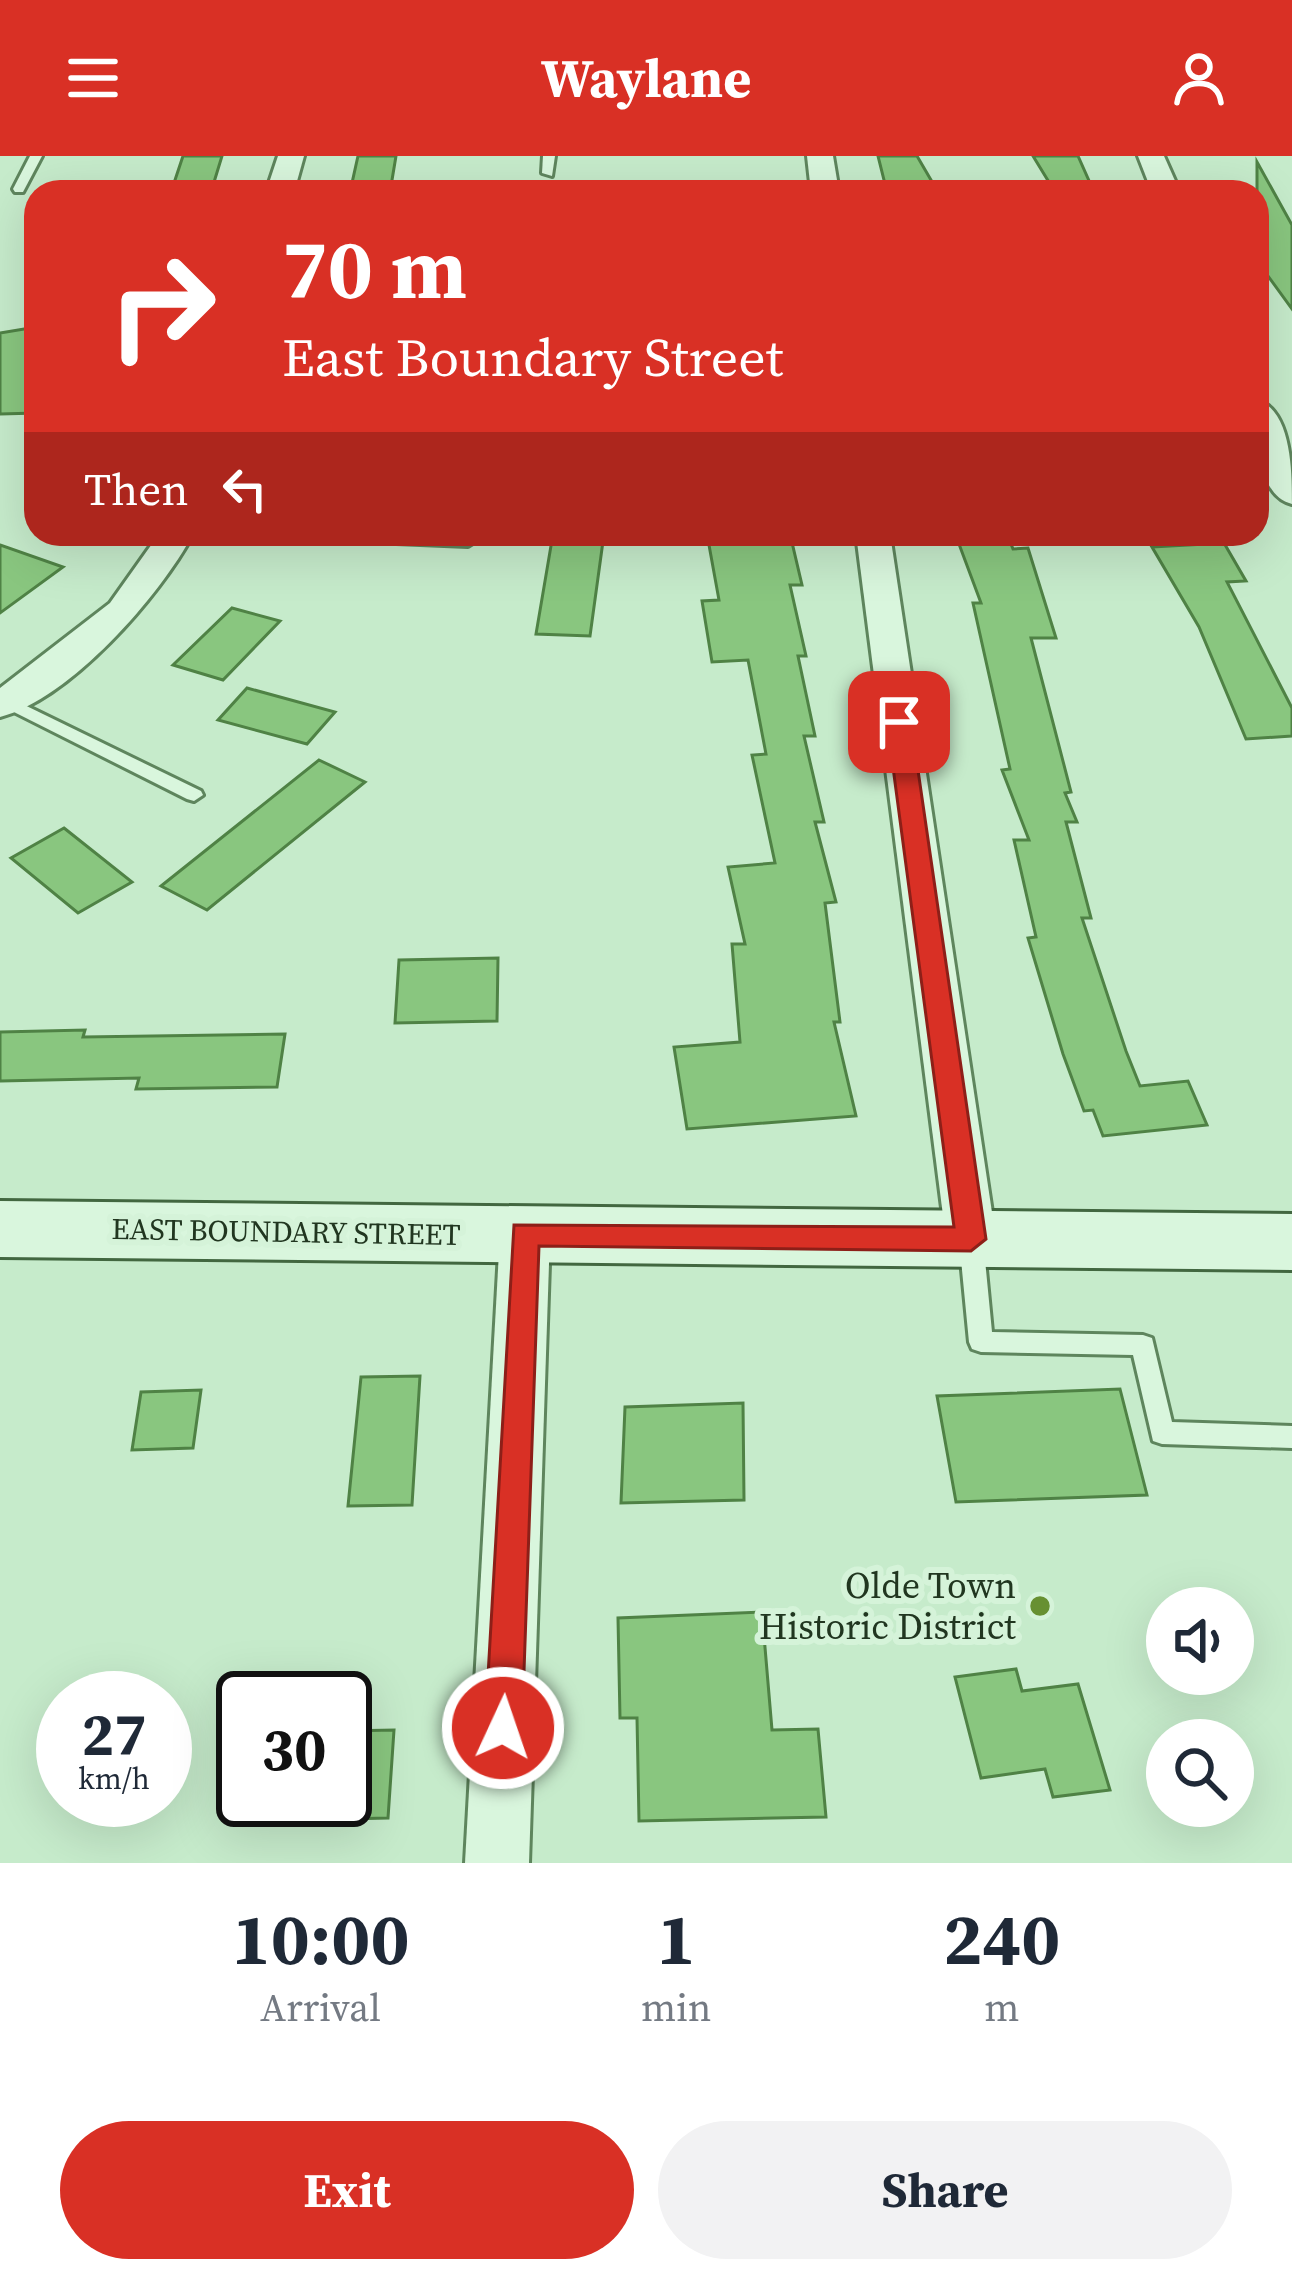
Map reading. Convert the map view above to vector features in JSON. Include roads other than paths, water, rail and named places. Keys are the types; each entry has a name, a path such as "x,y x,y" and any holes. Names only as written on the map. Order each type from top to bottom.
{"main road":[{"name":"EAST BOUNDARY STREET","path":"0,1229 1292,1242"}],"street":[{"path":"1269,439 1292,494"},
{"path":"3,703 109,626 150,579 169,546"},
{"path":"875,546 971,1239"},
{"path":"497,1863 525,1234"}],"lane":[{"path":"19,189 36,156"},
{"path":"548,173 549,156"},
{"path":"3,703 194,795"},
{"path":"971,1239 981,1342 1143,1345 1162,1433 1292,1437"}],"place":[{"name":"Olde Town Historic District","path":"1040,1606"}]}
